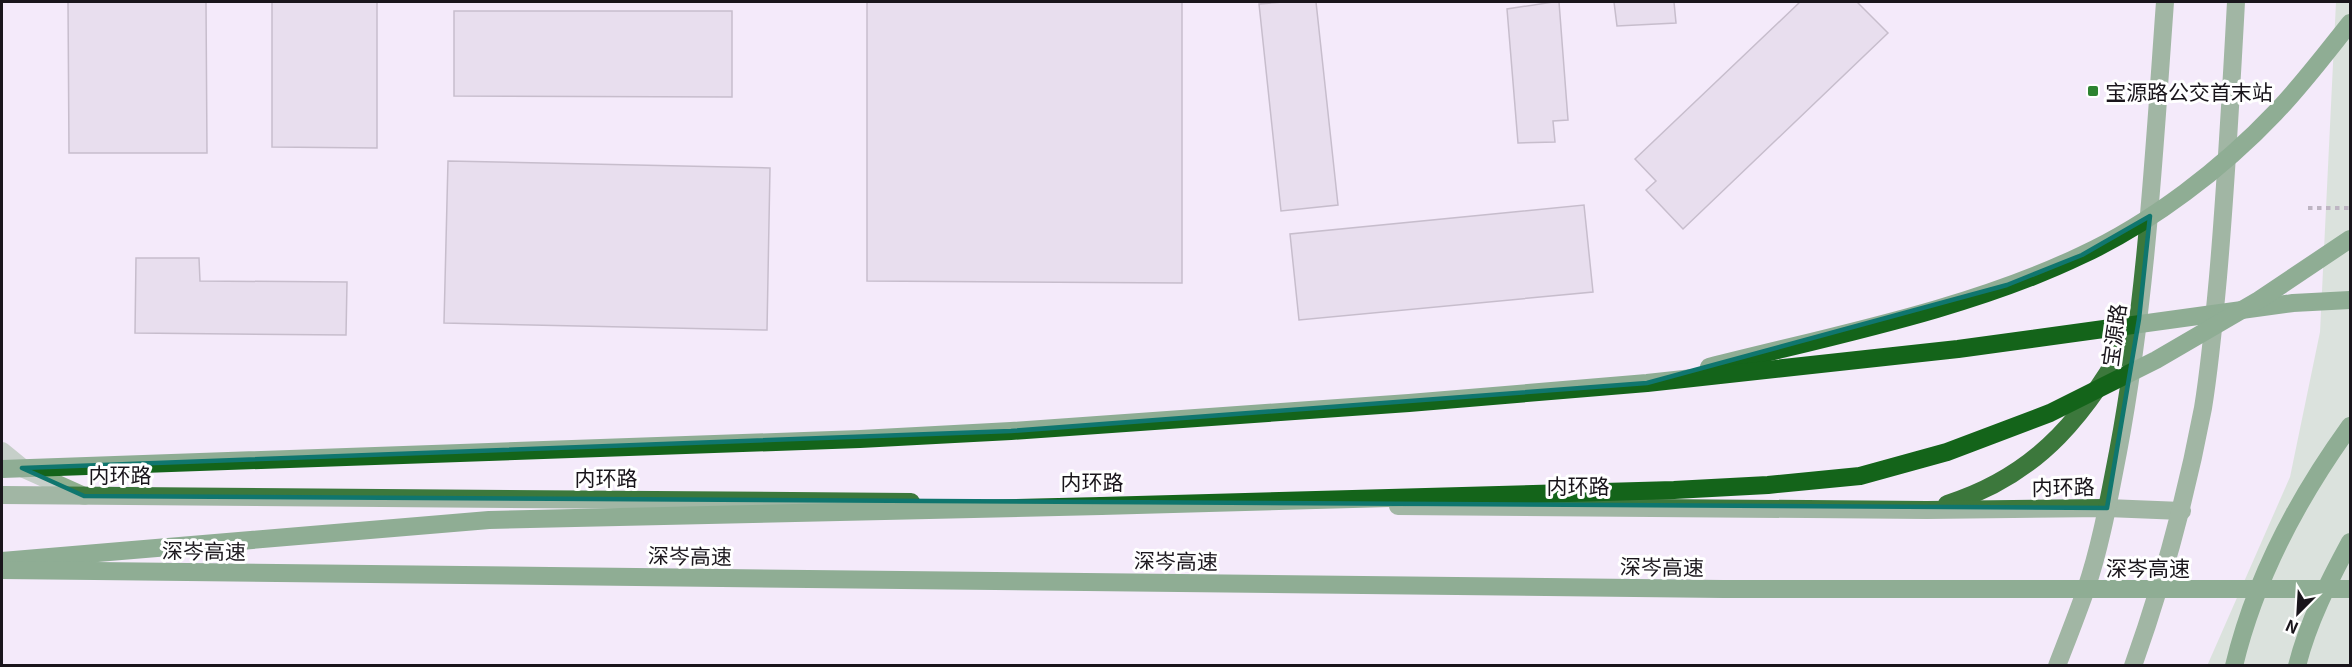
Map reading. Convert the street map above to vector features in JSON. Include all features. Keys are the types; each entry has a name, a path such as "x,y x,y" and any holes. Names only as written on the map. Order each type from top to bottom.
{"highway":[{"path":"1647,383 1927,311 2007,285 2082,255 2133,227 2188,188 2235,150 2275,114 2350,23"},
{"path":"2,561 489,520 1674,490 1768,485 1860,476 1947,452 2050,413 2177,348 2259,300 2350,239"},
{"path":"2,469 836,440 1011,431 1410,403 1647,383 1958,349 2292,303 2350,300"},
{"path":"2234,666 2250,611 2285,529 2328,457 2350,426"},
{"path":"2297,666 2327,585 2350,542"},
{"name":"深岑高速","path":"2,570 1723,589 2350,589"}],"main road":[{"name":"宝源路","path":"2057,666 2086,588 2107,508 2124,417 2139,319 2153,187 2164,2"},
{"path":"2133,666 2160,589 2182,511 2203,406 2213,332 2224,205 2236,2"},
{"path":"1928,510 1969,497 2007,478 2044,451 2076,417 2107,376 2139,319"},
{"name":"内环路","path":"2,495 1928,510 2107,508 2182,511"}],"street":[{"path":"2,451 24,469 84,496"}],"path":[{"path":"2308,208 2350,208"}],"highlighted area":[{"path":"2150,216 2139,319 2107,508 84,496 22,468 1011,431 1647,383 2007,285 2082,255"}],"green space":[{"path":"2336,2 2350,2 2350,665 2207,666 2290,477 2320,332"}],"building":[{"path":"68,2 206,2 207,153 69,153"},
{"path":"272,2 377,2 377,148 272,147"},
{"path":"867,2 1182,2 1182,283 867,281"},
{"path":"1316,2 1338,205 1281,211 1259,4"},
{"path":"1559,2 1568,120 1553,121 1555,142 1518,143 1507,9"},
{"path":"1614,2 1674,2 1676,23 1617,26"},
{"path":"1800,2 1857,2 1888,33 1683,229 1646,190 1656,181 1635,159"},
{"path":"454,11 732,11 732,97 454,96"},
{"path":"448,161 770,168 767,330 444,323"},
{"path":"1584,205 1593,292 1299,320 1290,234"},
{"path":"136,258 199,258 200,281 347,282 346,335 135,333"}],"place":[{"name":"宝源路公交首末站","path":"2093,91"}]}
